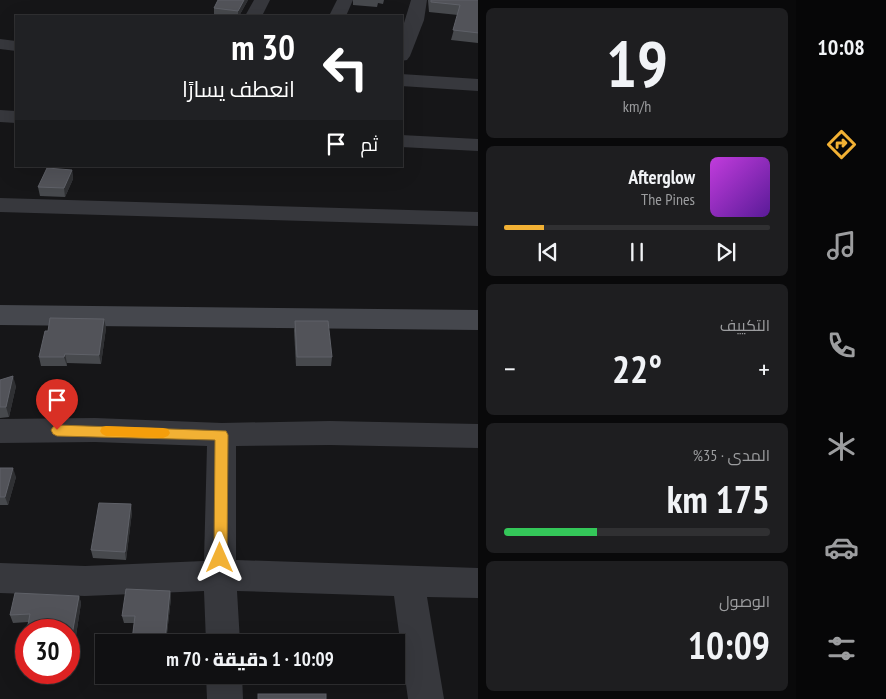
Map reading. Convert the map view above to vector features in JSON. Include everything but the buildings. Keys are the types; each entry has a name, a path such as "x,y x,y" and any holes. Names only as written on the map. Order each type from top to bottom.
{"street":[{"path":"254,15 262,0"},
{"path":"338,15 345,0"},
{"path":"403,51 415,20 419,0"},
{"path":"0,44 15,46"},
{"path":"403,80 478,80"},
{"path":"0,116 15,117"},
{"path":"403,141 478,145"},
{"path":"0,205 478,219"},
{"path":"0,315 478,320"},
{"path":"0,431 95,430 222,435 330,433 478,436"},
{"path":"222,435 220,575 223,634"},
{"path":"0,578 85,581 220,575 478,583"},
{"path":"408,580 426,699"},
{"path":"224,684 225,699"}],"slow traffic":[{"path":"106,431 163,433"}],"route":[{"path":"57,430 222,435 220,558"}]}
